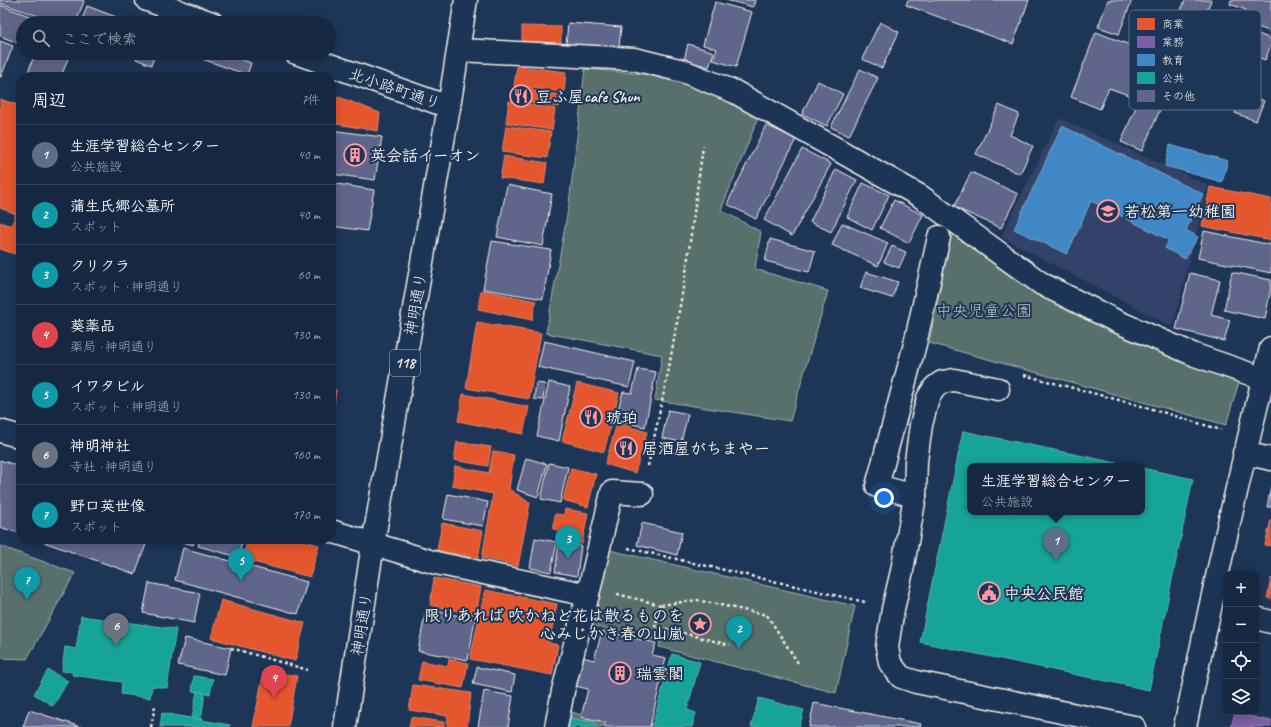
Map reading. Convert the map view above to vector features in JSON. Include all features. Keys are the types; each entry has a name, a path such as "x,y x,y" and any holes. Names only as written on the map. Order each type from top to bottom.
{"main road":[{"path":"148,0 193,16"},
{"name":"神明通り","path":"345,727 373,544 459,50 466,0"},
{"path":"459,50 634,59 683,71 735,92 920,196 1042,284 1116,321 1194,355 1250,374 1263,380"},
{"name":"北小路町通り","path":"316,60 449,107"},
{"path":"915,496 876,486 915,344 939,237"},
{"path":"1185,727 1218,609 1246,445 1271,348"},
{"path":"998,389 954,380 942,382 935,387 928,398 921,425 916,461 915,496 887,647 890,663 901,677 916,682 1134,727"},
{"path":"0,431 16,436"},
{"path":"1246,445 1271,459"},
{"path":"556,727 563,691 612,492 642,494"},
{"path":"336,533 436,563 589,590"},
{"path":"1259,619 1271,622"}],"path":[{"path":"642,494 670,365 686,272 704,146"},
{"path":"1021,374 1149,408 1234,434 1246,445"},
{"path":"600,542 893,609"},
{"path":"589,590 661,606 697,600 767,615 798,664"},
{"path":"661,606 655,626 730,645"},
{"path":"231,648 308,670"},
{"path":"151,727 155,706"}],"shaded area":[{"name":"若松第一幼稚園","path":"1059,118 1208,185 1173,327 1001,237"}],"green space":[{"path":"585,69 643,74 671,80 715,94 759,116 721,210 761,232 755,269 828,291 790,421 655,400 662,355 546,333 569,204"},
{"name":"中央児童公園","path":"951,232 1044,291 1241,375 1226,425 929,343"},
{"path":"0,546 75,573 27,659 0,658"},
{"path":"605,549 855,606 836,693 659,647 660,641 592,626 569,711 603,722 602,727 561,727"}],"building: 商業":[{"path":"522,26 561,27 561,45 522,43"},
{"path":"517,66 566,72 564,92 514,86"},
{"path":"515,88 560,95 559,107 512,100"},
{"path":"336,96 380,113 378,131 336,124"},
{"path":"0,99 16,104 16,214 0,208"},
{"path":"509,101 555,109 552,130 506,123"},
{"path":"506,126 551,132 547,158 502,152"},
{"path":"504,156 547,163 544,184 500,178"},
{"path":"1210,187 1271,199 1271,240 1202,226"},
{"path":"16,214 16,254 0,249 0,222 11,226"},
{"path":"481,290 536,301 532,320 478,309"},
{"path":"477,322 541,333 529,399 466,388"},
{"name":"琥珀","path":"577,383 619,393 604,452 562,441"},
{"path":"463,394 529,407 523,434 458,421"},
{"name":"居酒屋がちまやー","path":"617,423 647,432 635,473 605,464"},
{"path":"457,442 491,447 488,466 454,460"},
{"path":"493,451 514,455 509,489 530,503 518,566 482,558 493,494 452,486 455,466 489,473"},
{"path":"571,468 596,474 588,507 563,500"},
{"path":"565,509 588,513 582,544 556,540 558,530 553,529 555,514 564,515"},
{"path":"1271,520 1271,546 1265,545"},
{"path":"442,523 483,531 478,558 437,550"},
{"path":"246,544 319,545 310,577 242,559"},
{"path":"434,578 481,587 476,615 430,605"},
{"path":"1271,578 1271,599 1267,598"},
{"path":"485,590 557,604 549,643 558,645 552,675 470,659"},
{"path":"221,600 305,623 295,661 211,638"},
{"path":"449,659 468,663 463,688 418,680 422,661 448,666"},
{"path":"264,670 297,676 288,727 253,727"},
{"path":"413,685 471,693 467,727 447,727 448,716 409,710"},
{"path":"411,717 444,722 444,727 409,727"}],"building: 業務":[{"path":"1234,715 1244,715 1271,721 1271,727 1231,727"}],"building: 教育":[{"path":"1062,126 1203,194 1186,230 1198,237 1185,259 1165,248 1169,240 1091,201 1067,254 1014,229"},
{"path":"1170,145 1228,161 1222,182 1165,166"}],"building: 公共":[{"path":"963,431 1117,463 967,463 967,515 1145,515 1145,469 1193,479 1149,690 920,642"},
{"path":"81,616 176,629 167,688 152,686 150,698 121,694 122,682 72,675 73,672 62,671 65,647 76,649"},
{"path":"672,654 700,662 687,710 696,713 692,727 652,727"},
{"path":"48,670 68,681 53,706 34,694"},
{"path":"194,676 213,679 210,694 192,691"},
{"path":"197,691 205,693 201,720 192,718"},
{"path":"759,698 804,710 799,727 751,727"},
{"path":"162,713 230,725 229,727 160,727"},
{"path":"570,718 597,723 596,727 568,727"}],"building: その他":[{"path":"0,0 84,1 79,16 38,16 0,3"},
{"path":"726,0 755,0 753,7"},
{"path":"908,0 1029,0 1013,44 906,5"},
{"path":"1108,0 1132,0 1119,34 1098,27"},
{"path":"1185,0 1211,0 1207,10 1181,10"},
{"path":"1231,0 1271,0 1271,32 1261,28 1261,10 1246,10 1230,4"},
{"path":"715,2 752,12 736,67 713,60 717,49 703,45"},
{"path":"0,5 29,16 16,16 16,42 0,36"},
{"path":"87,6 113,16 83,16"},
{"path":"880,22 899,32 882,68 862,59"},
{"path":"568,23 621,27 619,48 566,44"},
{"path":"1096,32 1129,45 1129,95 1109,88 1100,109 1071,97"},
{"path":"1261,35 1271,39 1271,45 1265,60 1261,58"},
{"path":"0,41 13,46 1,77 0,77"},
{"path":"688,44 714,52 709,67 684,60"},
{"path":"32,60 67,60 63,72 28,72"},
{"path":"138,60 153,60 151,65"},
{"path":"205,60 243,60 251,63 248,72 239,72"},
{"path":"860,69 878,78 849,136 831,127"},
{"path":"818,81 843,94 827,126 802,114"},
{"path":"1261,100 1264,101 1261,108"},
{"path":"999,105 1019,114 1010,135 1033,146 1020,174 976,154"},
{"path":"1135,110 1160,110 1142,151 1121,142"},
{"path":"1236,110 1260,110 1256,121 1235,113"},
{"path":"766,125 796,139 756,219 727,204"},
{"name":"英会話イーオン","path":"336,131 382,137 375,180 336,175"},
{"path":"802,149 831,164 792,236 764,220"},
{"path":"836,169 857,180 831,232 810,222"},
{"path":"971,172 1018,194 1001,228 954,207"},
{"path":"863,183 889,195 872,230 847,217"},
{"path":"336,184 374,190 367,231 336,227"},
{"path":"507,185 552,194 543,246 497,237"},
{"path":"894,200 923,215 909,243 880,228"},
{"path":"842,223 888,243 878,266 832,245"},
{"path":"1204,231 1271,245 1271,273 1198,258"},
{"path":"770,239 815,251 809,272 765,261"},
{"path":"492,241 551,250 543,299 483,289"},
{"path":"892,246 906,252 899,268 884,262"},
{"path":"866,272 898,282 892,298 860,288"},
{"path":"1232,272 1271,280 1265,319 1224,310"},
{"path":"1190,273 1220,280 1211,315 1230,320 1224,341 1176,329"},
{"path":"544,341 635,362 629,387 538,367"},
{"path":"638,369 656,372 645,427 615,420 623,392 632,393"},
{"path":"549,382 570,387 559,441 537,436"},
{"path":"536,383 545,384 543,400 534,399"},
{"path":"668,410 688,414 681,442 662,438"},
{"path":"526,458 547,464 538,497 517,490"},
{"path":"0,460 16,465 16,532 0,527"},
{"path":"549,463 568,467 560,503 541,499"},
{"path":"1271,487 1271,507 1267,507"},
{"path":"448,494 488,502 483,526 443,519"},
{"path":"642,523 682,532 677,555 637,545"},
{"path":"535,538 557,542 551,572 530,568"},
{"path":"559,543 581,546 577,576 555,572"},
{"path":"49,544 146,544 135,574"},
{"path":"199,544 242,544 238,557 198,546"},
{"path":"183,548 307,582 298,614 175,580"},
{"path":"149,583 200,593 194,623 143,613"},
{"path":"426,609 475,619 468,660 418,651"},
{"name":"瑞雲閣","path":"602,631 656,643 652,655 666,658 650,727 604,727 605,722 581,717 588,689 575,686 582,657 594,660"},
{"path":"185,638 231,648 225,675 178,665"},
{"path":"477,667 515,675 512,692 473,684"},
{"path":"484,691 513,696 508,727 478,727"},
{"path":"814,703 921,724 920,727 809,727"},
{"path":"29,710 81,727 23,727"}],"place":[{"name":"豆ふ屋cafe Shun","path":"521,96"},
{"name":"英会話イーオン","path":"355,155"},
{"name":"若松第一幼稚園","path":"1108,211"},
{"name":"琥珀","path":"591,417"},
{"name":"居酒屋がちまやー","path":"626,448"},
{"name":"クリクラ","path":"568,559"},
{"name":"生涯学習総合センター","path":"1056,561"},
{"name":"イワタビル","path":"241,581"},
{"name":"中央公民館","path":"989,593"},
{"name":"野口英世像","path":"27,600"},
{"name":"限りあれば 吹かねど花は散るものを 心みじかき春の山嵐","path":"700,624"},
{"name":"神明神社","path":"116,646"},
{"name":"蒲生氏郷公墓所","path":"739,649"},
{"name":"瑞雲閣","path":"620,673"},
{"name":"葵薬品","path":"274,698"}]}
